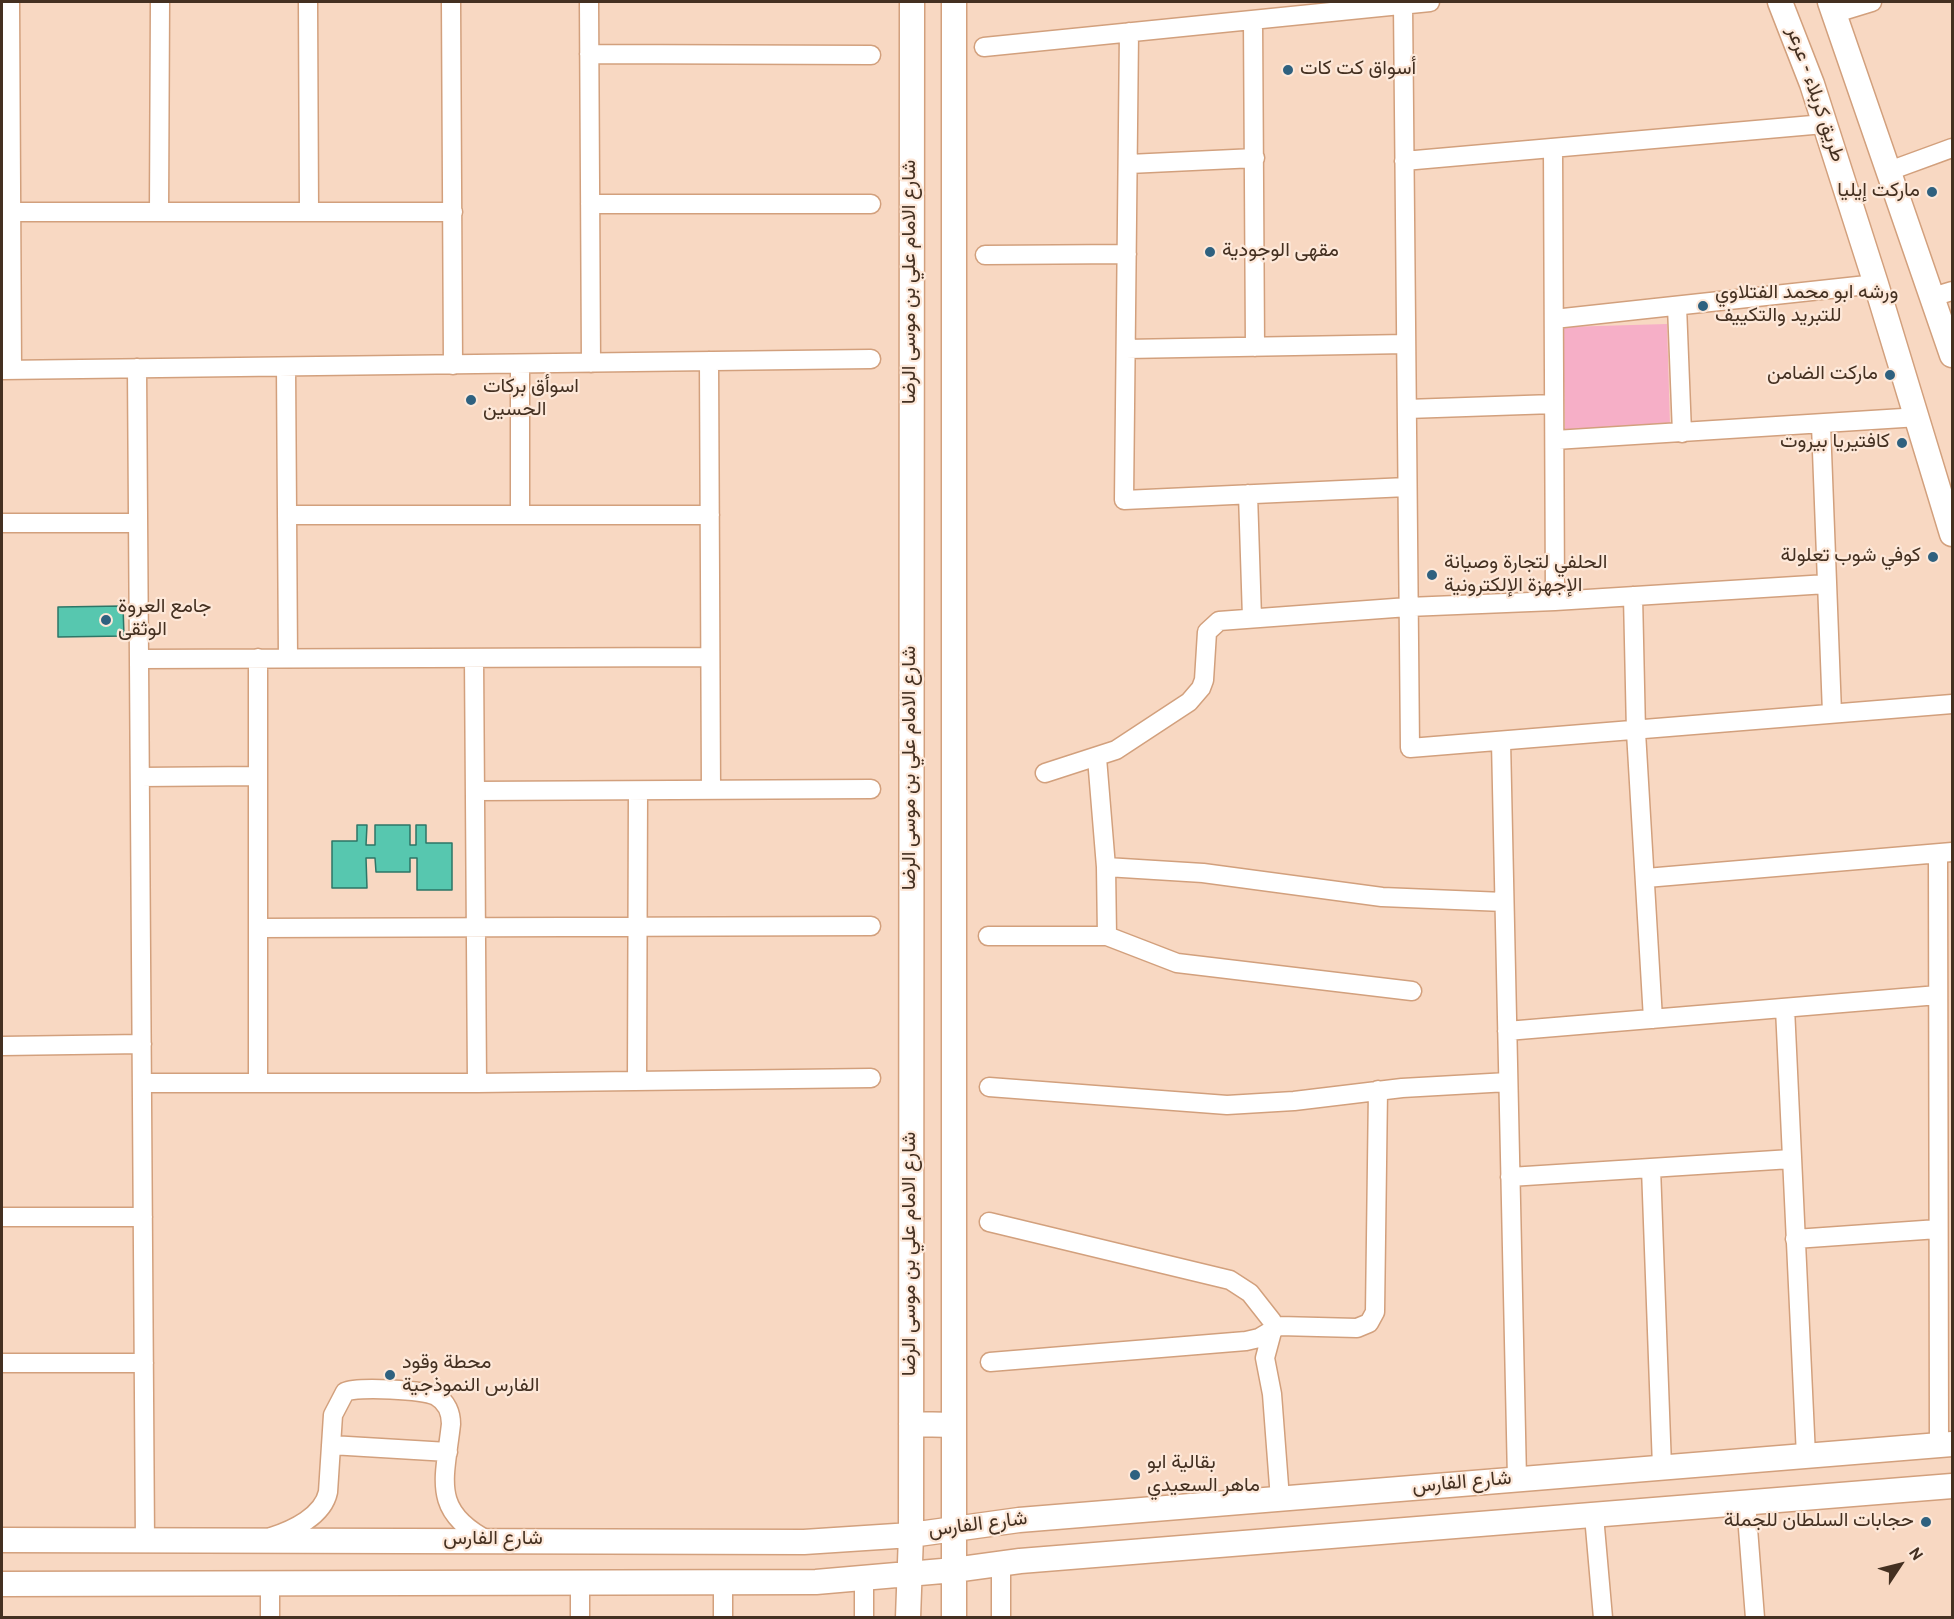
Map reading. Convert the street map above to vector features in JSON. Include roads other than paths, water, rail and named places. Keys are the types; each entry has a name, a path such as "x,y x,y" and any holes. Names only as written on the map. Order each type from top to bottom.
{"main road":[{"name":"شارع الامام علي بن موسى الرضا","path":"908,1574 911,1534 912,2"},
{"path":"954,2 954,1617"},
{"name":"طريق كربلاء - عرعر","path":"1780,2 1824,124 1919,417 1953,534"},
{"path":"1833,7 1848,56 1890,171 1942,294 1953,355"},
{"path":"911,1425 954,1425"},
{"name":"شارع الفارس","path":"2,1540 804,1542 911,1534 1019,1520 1946,1444"},
{"name":"شارع الفارس","path":"3,1582 816,1582 954,1570 1001,1563 1953,1486"},
{"path":"908,1574 908,1617"}],"street":[{"path":"10,2 6,80 11,212 7,370 871,359"},
{"path":"159,212 160,2"},
{"path":"308,2 309,212"},
{"path":"451,2 453,365"},
{"path":"589,2 591,363"},
{"path":"984,47 1253,20 1328,7 1430,2"},
{"path":"1833,7 1872,2"},
{"path":"1403,4 1410,748 1636,732 1953,704"},
{"path":"1253,20 1255,346"},
{"path":"1129,32 1124,500 1407,488"},
{"path":"589,54 872,55"},
{"path":"1404,161 1824,124"},
{"path":"1553,148 1555,601"},
{"path":"1890,171 1953,148"},
{"path":"1129,164 1255,158"},
{"path":"590,204 871,204"},
{"path":"11,212 453,212"},
{"path":"985,255 1127,254"},
{"path":"1554,319 1876,284"},
{"path":"1677,306 1682,433"},
{"path":"1126,349 1406,344"},
{"path":"709,361 711,790"},
{"path":"520,364 520,515"},
{"path":"286,367 288,658"},
{"path":"137,368 145,1540"},
{"path":"1407,410 1554,404"},
{"path":"1555,440 1821,425 1919,417"},
{"path":"1821,425 1832,713"},
{"path":"1248,494 1252,618"},
{"path":"287,516 710,515"},
{"path":"2,523 138,523"},
{"path":"1045,773 1097,758 1133,740 1196,696 1204,680 1205,638 1210,627 1219,621 1408,607 1555,601 1827,584"},
{"path":"1633,596 1636,732 1653,1019"},
{"path":"139,658 710,657"},
{"path":"258,658 258,1083"},
{"path":"474,658 477,1083"},
{"path":"1501,741 1517,1479"},
{"path":"1097,758 1106,867 1107,936"},
{"path":"140,777 258,776"},
{"path":"475,791 871,789"},
{"path":"637,1080 638,790"},
{"path":"1646,878 1945,853 1938,995 1945,1148 1938,1229 1946,1278 1946,1444"},
{"path":"1106,867 1213,874 1382,897 1504,902"},
{"path":"258,928 871,926"},
{"path":"988,936 1107,936 1177,963 1412,991"},
{"path":"1507,1031 1938,995"},
{"path":"1785,1008 1806,1456"},
{"path":"2,1046 142,1044"},
{"path":"142,1083 477,1083 871,1078"},
{"path":"989,1087 1227,1105 1294,1101 1378,1090 1508,1082"},
{"path":"990,1362 1246,1341 1259,1338 1274,1328 1357,1328 1373,1318 1378,1090"},
{"path":"1510,1178 1791,1159"},
{"path":"1651,1168 1662,1467"},
{"path":"2,1217 143,1217"},
{"path":"989,1222 1230,1280 1258,1301 1269,1316 1274,1328 1265,1358 1272,1394 1280,1499"},
{"path":"1795,1239 1938,1229"},
{"path":"2,1363 144,1363"},
{"path":"265,1540 295,1528 325,1503 333,1415 345,1392 357,1390 418,1392 435,1396 448,1410 451,1424 444,1491 449,1507 463,1524 489,1540"},
{"path":"331,1445 448,1452"},
{"path":"1746,1503 1755,1617"},
{"path":"1594,1516 1603,1617"},
{"path":"1001,1563 1001,1617"},
{"path":"864,1578 864,1617"},
{"path":"580,1582 580,1617"},
{"path":"723,1582 723,1617"},
{"path":"270,1583 270,1617"}],"place":[{"name":"أسواق كت كات","path":"1288,70"},
{"name":"ماركت إيليا","path":"1932,192"},
{"name":"مقهى الوجودية","path":"1210,252"},
{"name":"ورشه ابو محمد الفتلاوي للتبريد والتكييف","path":"1703,306"},
{"name":"ماركت الضامن","path":"1890,375"},
{"name":"اسوأق بركات الحسين","path":"471,400"},
{"name":"كافتيريا بيروت","path":"1902,443"},
{"name":"كوفي شوب تعلولة","path":"1933,557"},
{"name":"الحلفي لتجارة وصيانة الإجهزة الإلكترونية","path":"1432,575"},
{"name":"جامع العروة الوثقى","path":"106,620"},
{"name":"محطة وقود الفارس النموذجية","path":"390,1375"},
{"name":"بقالية ابو ماهر السعيدي","path":"1135,1475"},
{"name":"حجابات السلطان للجملة","path":"1926,1522"}]}
